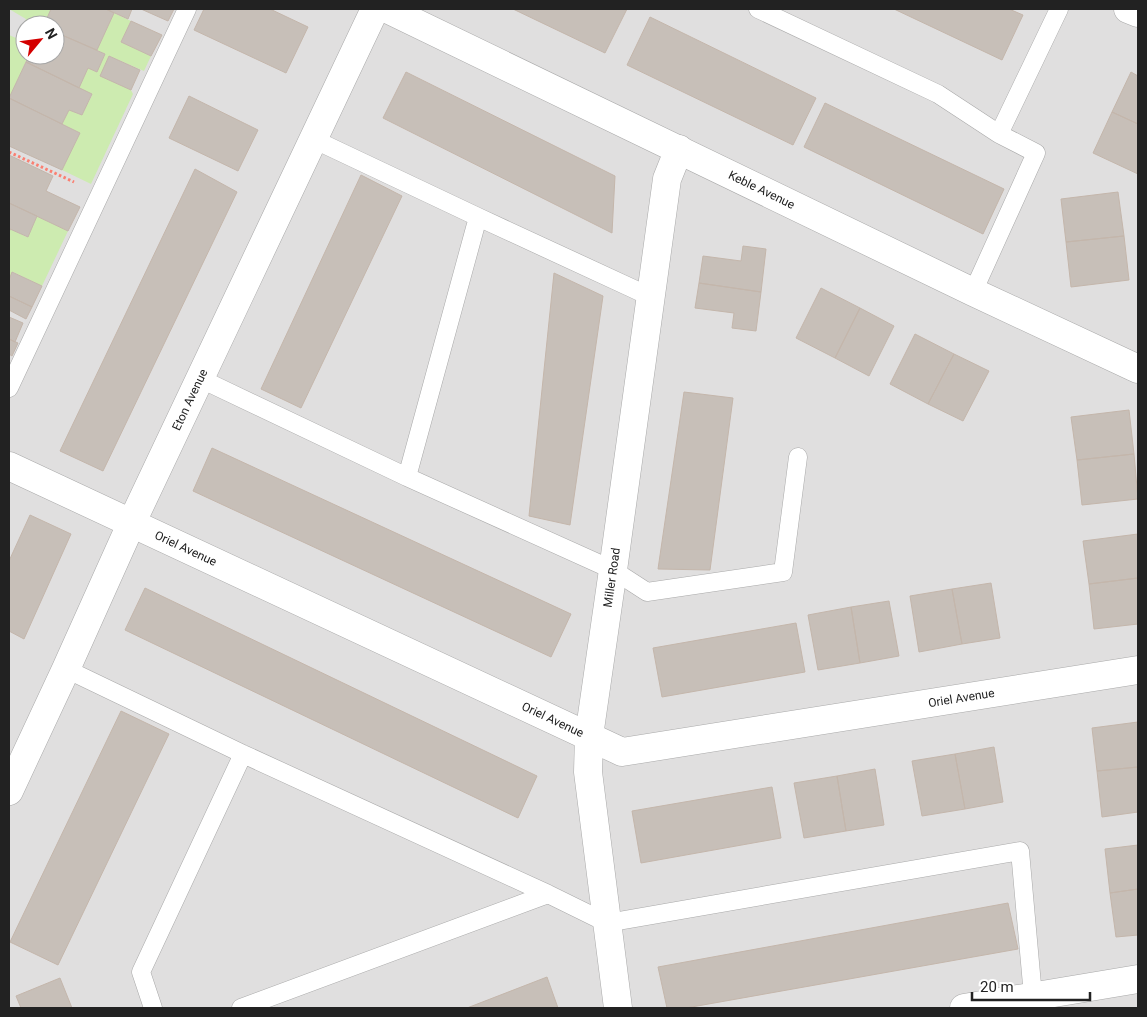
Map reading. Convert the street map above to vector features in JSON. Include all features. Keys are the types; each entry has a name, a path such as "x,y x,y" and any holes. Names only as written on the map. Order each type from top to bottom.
{"street":[{"name":"Eton Avenue","path":"9,791 66,670 132,522 375,9"},
{"name":"Keble Avenue","path":"387,9 973,292 1138,368"},
{"path":"1128,9 1138,13"},
{"name":"Miller Road","path":"618,1008 588,772 588,736 668,179 679,149"},
{"name":"Oriel Avenue","path":"9,466 622,752 1138,670"},
{"path":"964,1008 1138,978"}],"lane":[{"path":"9,388 187,9"},
{"path":"758,9 938,94 999,134 1036,153 973,292"},
{"path":"999,134 1059,9"},
{"path":"313,139 651,297"},
{"path":"408,477 478,217"},
{"path":"200,379 408,477 613,570 646,592 783,572 798,457"},
{"path":"66,670 607,923 1020,851 1033,996"},
{"path":"153,1008 141,972 243,754"},
{"path":"241,1008 548,894"}],"path":[{"path":"9,152 99,194"}],"shaded area":[{"path":"9,9 1138,9 1138,1008 9,1008"}],"green space":[{"path":"9,9 51,9 48,15 19,15"},
{"path":"114,13 131,21 121,42 151,56 144,71 109,56 101,76 131,90 133,94 91,184 62,170 80,133 62,124 69,110 82,115 92,95 79,88 88,68 97,72 105,54 97,50"},
{"path":"9,35 15,38 15,65 24,65 9,98"},
{"path":"37,216 68,231 42,286 13,272 9,280 10,229 27,237"}],"building":[{"path":"51,9 106,9 114,13 97,50 65,36 65,15 48,15"},
{"path":"106,9 132,9 128,19"},
{"path":"141,9 174,9 168,21"},
{"path":"204,9 270,9 308,27 286,73 194,30"},
{"path":"513,9 627,9 605,53"},
{"path":"894,9 1009,9 1023,15 1002,60"},
{"path":"650,17 816,98 793,145 627,65"},
{"path":"131,21 162,35 151,56 121,42"},
{"path":"65,36 105,54 97,72 88,68 79,88 32,65 65,65"},
{"path":"109,56 140,70 131,90 100,76"},
{"path":"25,65 32,65 92,94 82,115 69,110 62,124 9,98"},
{"path":"406,72 615,176 612,233 383,118"},
{"path":"1131,72 1138,76 1138,124 1112,112"},
{"path":"189,96 258,130 238,171 169,138"},
{"path":"9,98 80,133 62,170 9,146"},
{"path":"825,103 1004,189 983,234 804,147"},
{"path":"1112,112 1138,124 1138,174 1093,153"},
{"path":"9,155 53,176 46,191 80,207 68,231 9,203"},
{"path":"195,169 237,192 103,471 60,451"},
{"path":"361,175 402,196 301,408 261,389"},
{"path":"1118,192 1124,236 1066,242 1061,199"},
{"path":"9,203 37,216 28,237 10,229 9,234"},
{"path":"1124,236 1129,280 1071,287 1066,242"},
{"path":"743,246 766,249 761,292 699,283 703,256 741,261"},
{"path":"12,272 42,286 32,307 9,296 9,280"},
{"path":"554,273 603,296 570,525 529,516"},
{"path":"699,283 761,292 756,331 732,328 734,313 695,308"},
{"path":"821,288 860,308 835,358 796,338"},
{"path":"9,296 32,307 26,319 9,310"},
{"path":"860,308 894,326 869,376 835,358"},
{"path":"9,317 23,323 15,342 9,339"},
{"path":"915,334 954,354 928,404 890,384"},
{"path":"9,339 18,343 12,356 9,354"},
{"path":"954,354 989,371 963,421 928,404"},
{"path":"684,392 733,398 710,570 658,569"},
{"path":"1129,410 1134,454 1077,460 1071,417"},
{"path":"212,448 571,614 551,657 193,491"},
{"path":"1134,454 1138,499 1082,505 1077,460"},
{"path":"30,515 71,534 24,639 9,631 9,561"},
{"path":"1138,534 1138,578 1089,584 1083,541"},
{"path":"1138,578 1138,624 1094,629 1089,584"},
{"path":"991,583 1000,638 962,644 952,589"},
{"path":"145,588 537,776 518,818 125,630"},
{"path":"952,589 962,644 919,652 910,596"},
{"path":"889,601 899,656 860,663 851,607"},
{"path":"851,607 860,663 818,670 808,615"},
{"path":"796,623 805,672 662,697 653,648"},
{"path":"121,711 169,734 58,965 10,942"},
{"path":"1138,722 1138,767 1097,771 1092,728"},
{"path":"994,747 1003,802 965,809 955,754"},
{"path":"955,754 965,809 922,816 912,761"},
{"path":"1138,767 1138,812 1102,817 1097,771"},
{"path":"875,769 884,825 846,831 837,776"},
{"path":"837,776 846,831 804,838 794,783"},
{"path":"772,787 781,838 641,863 632,811"},
{"path":"1138,845 1138,889 1110,893 1105,849"},
{"path":"1138,889 1138,935 1116,937 1110,893"},
{"path":"1008,903 1018,949 686,1008 667,1008 658,967"},
{"path":"547,977 558,1008 467,1008"},
{"path":"60,978 72,1008 21,1008 16,996"}]}
